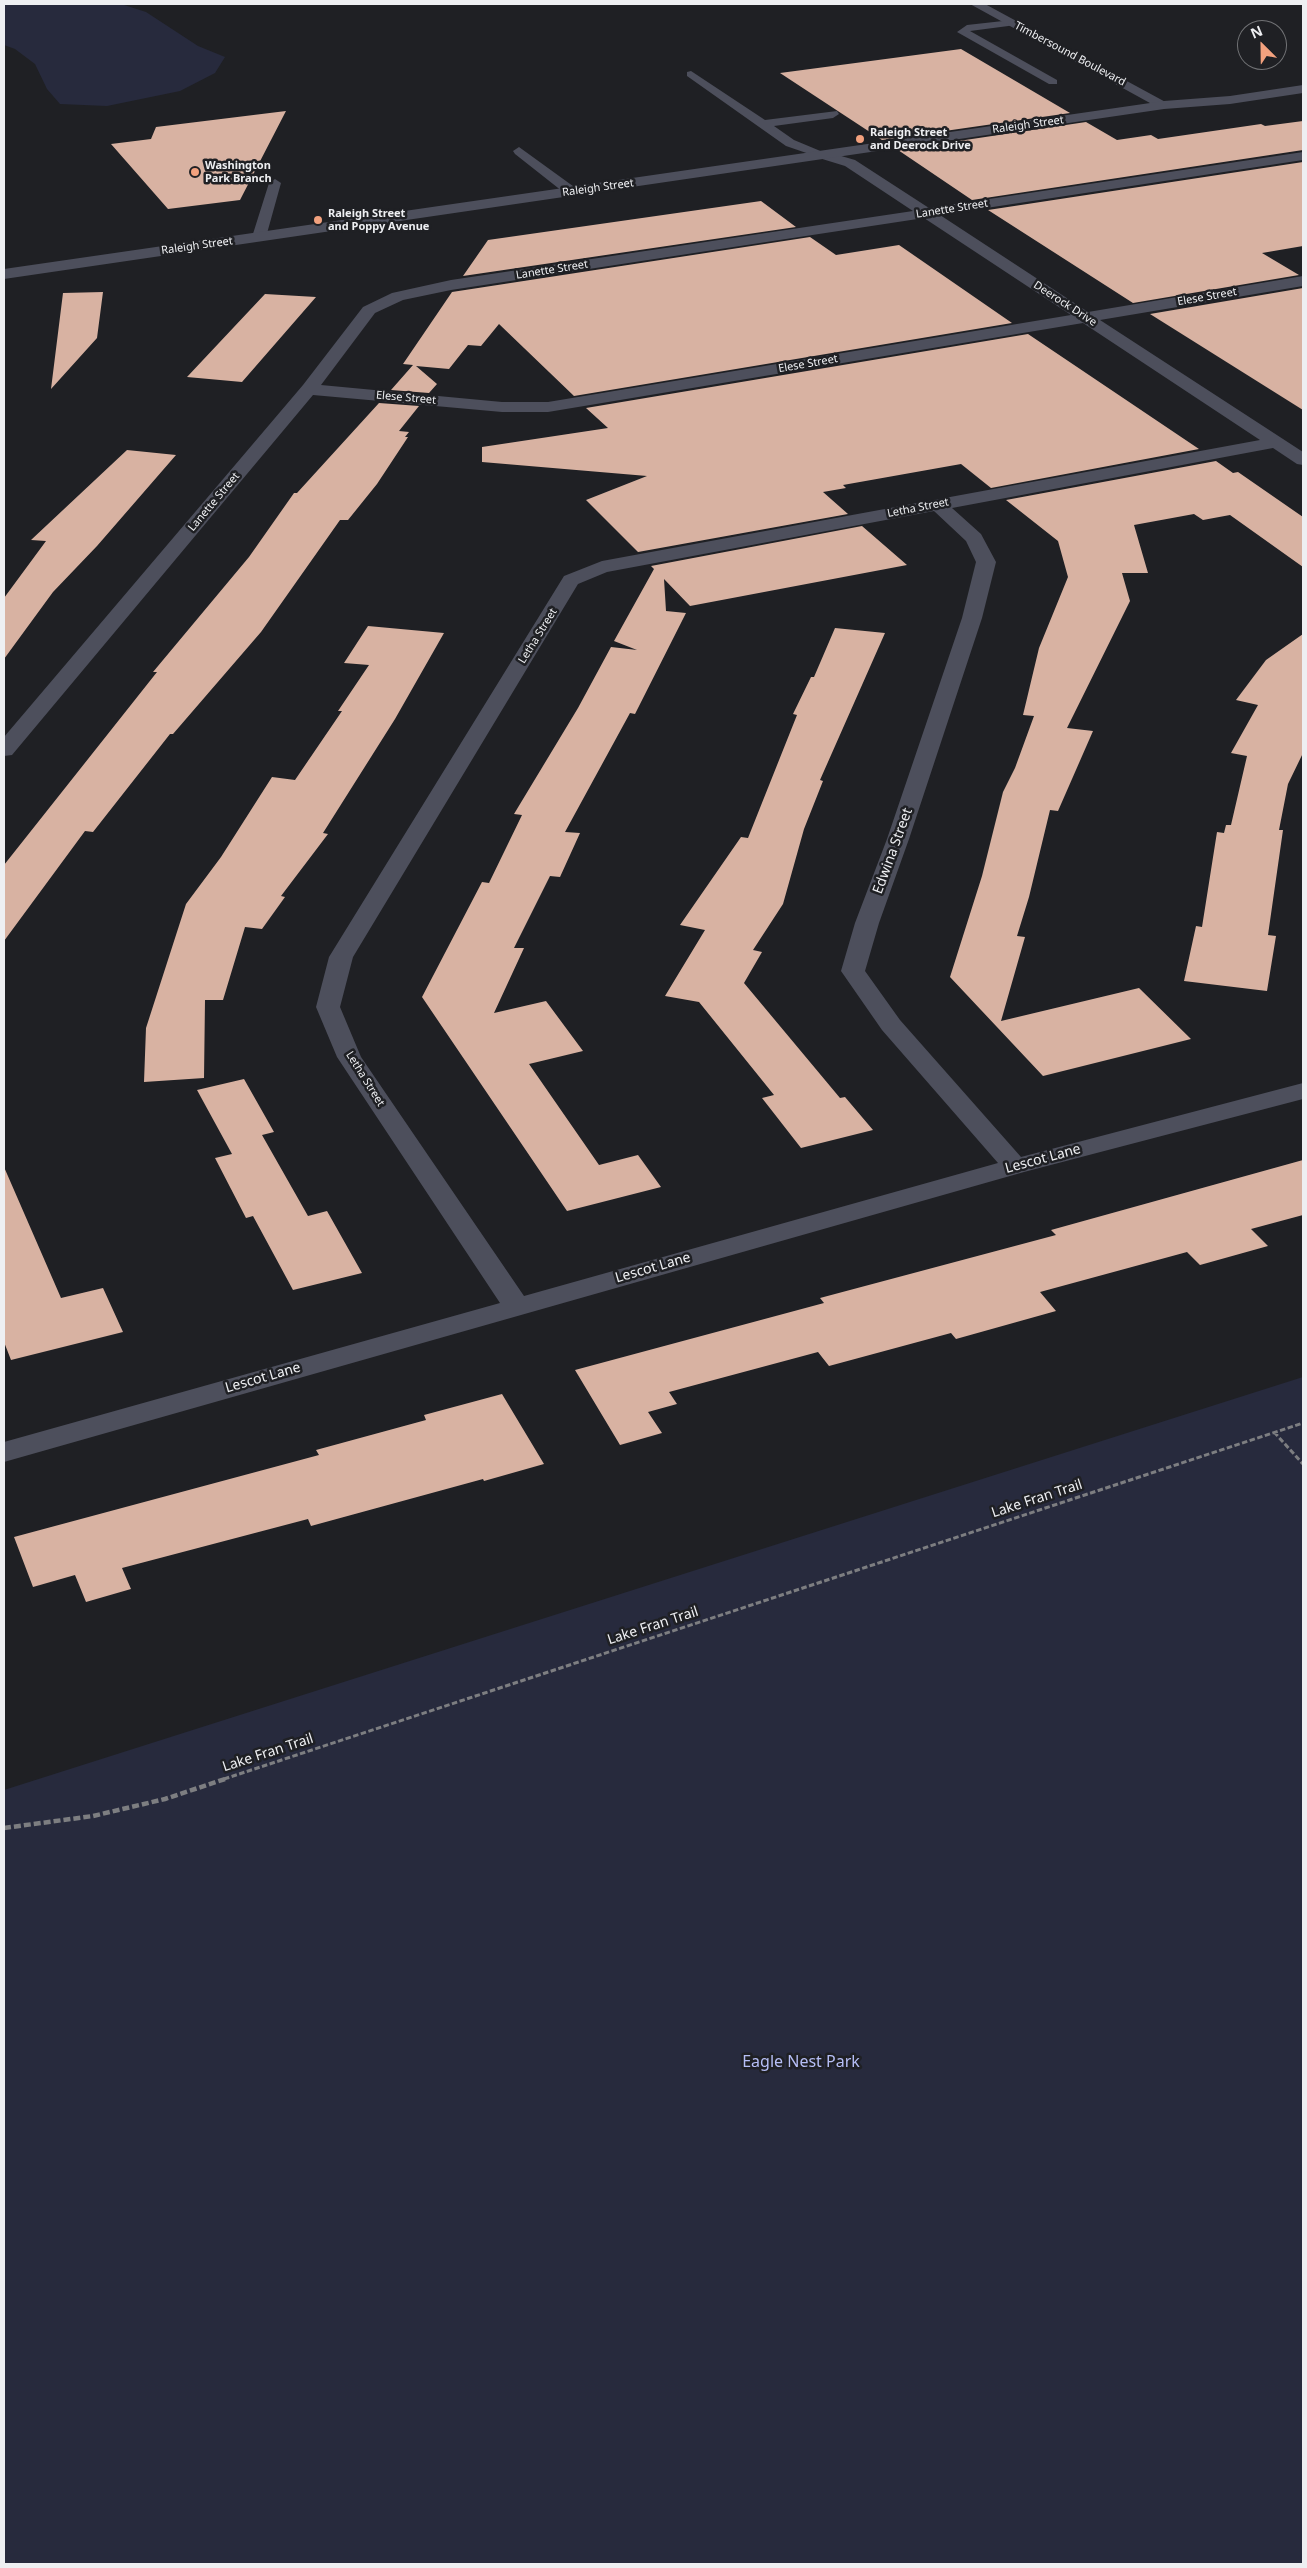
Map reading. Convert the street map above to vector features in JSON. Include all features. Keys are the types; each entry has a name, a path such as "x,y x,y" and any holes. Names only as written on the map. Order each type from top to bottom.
{"street":[{"name":"Timbersound Boulevard","path":"976,4 1164,105"},
{"name":"Raleigh Street","path":"1192,101 1211,91 1303,77"},
{"name":"Raleigh Street","path":"4,274 1192,101 1230,100 1303,89"},
{"name":"Deerock Drive","path":"824,155 850,163 1303,460"},
{"name":"Lanette Street","path":"4,750 309,390 369,310 398,296 451,285 1303,156"},
{"name":"Elese Street","path":"309,390 502,407 548,407 1303,281"},
{"name":"Letha Street","path":"517,1307 350,1057 328,1007 341,957 571,580 602,567 1276,442"},
{"name":"Edwina Street","path":"938,504 974,538 986,562 972,618 898,839 867,923 853,971 891,1025 1015,1166"},
{"name":"Lescot Lane","path":"4,1452 1015,1166 1303,1091"}],"lane":[{"path":"1012,23 967,28 963,32 1053,82"},
{"path":"692,74 799,148 824,155"},
{"path":"762,124 833,114"},
{"path":"519,151 572,192"},
{"path":"259,237 275,183"}],"path":[{"name":"Lake Fran Trail","path":"4,1828 93,1816 165,1799 1303,1422"},
{"path":"1274,1432 1303,1464"}],"green space":[{"path":"4,4 121,4 146,12 198,46 225,57 215,73 180,91 107,106 60,104 47,89 35,64 15,49 4,45"},
{"name":"Eagle Nest Park","path":"1303,1377 1303,2564 4,2564 4,1790"}],"building":[{"path":"961,49 1070,113 882,140 780,73"},
{"name":"Washington Park Branch","path":"286,111 240,200 168,209 111,144 151,139 156,127"},
{"path":"1303,121 1303,150 972,200 898,150 1086,122 1117,140 1151,135 1158,139 1261,124 1265,126"},
{"path":"1303,162 1303,246 1262,253 1299,275 1133,303 988,210"},
{"path":"761,201 796,227 463,276 488,240"},
{"path":"810,237 836,255 899,245 1012,323 574,396 499,324 481,346 468,345 449,369 416,366 437,384 429,393 391,390 413,365 403,364 452,292"},
{"path":"1303,288 1303,410 1150,314"},
{"path":"103,292 97,338 51,389 63,293"},
{"path":"265,294 316,297 242,382 187,377"},
{"path":"1028,334 1199,449 991,488 961,464 843,485 846,488 823,492 848,514 638,552 586,500 647,476 482,462 482,447 608,428 586,408"},
{"path":"379,403 419,406 399,431 409,432 405,437 408,437 377,484 348,520 340,520 261,632 173,734 170,734 93,832 85,831 4,941 4,865 157,672 153,672 249,557 294,493 297,493"},
{"path":"127,450 176,455 97,546 53,592 4,659 4,598 46,541 31,540"},
{"path":"1216,461 1233,473 1238,472 1303,517 1303,567 1230,515 1203,520 1194,514 1134,525 1148,573 1122,573 1130,601 1067,728 1093,731 1058,811 1050,810 1029,897 1017,936 1025,937 1001,1021 1139,988 1191,1039 1043,1076 950,977 982,876 1003,792 1015,768 1034,716 1023,715 1039,648 1068,577 1058,541 1006,500"},
{"path":"862,526 907,565 690,606 664,579 666,611 686,613 635,714 630,713 565,832 580,833 560,877 550,876 514,948 524,948 494,1013 546,1001 583,1051 529,1064 599,1165 638,1155 661,1187 567,1211 422,997 482,882 489,883 522,815 514,814 578,708 611,647 637,650 614,641 654,569 651,566"},
{"path":"368,626 444,633 395,719 323,833 328,834 281,896 285,897 262,929 245,927 223,1000 205,1000 204,1078 144,1082 146,1028 186,904 221,857 272,777 295,780 342,711 338,711 369,665 344,663"},
{"path":"835,628 885,633 820,780 823,781 804,829 783,904 753,950 762,952 744,983 840,1098 845,1097 873,1130 801,1148 762,1098 774,1095 699,1002 665,996 705,930 680,925 741,837 748,838 797,715 793,714 811,677 814,677"},
{"path":"1303,634 1303,753 1288,784 1279,830 1283,830 1268,935 1276,936 1267,991 1184,981 1196,926 1202,927 1217,832 1224,833 1226,825 1231,825 1247,756 1231,753 1258,705 1236,700 1266,660"},
{"path":"244,1079 274,1132 262,1135 308,1216 327,1211 362,1273 293,1290 253,1216 246,1218 215,1158 232,1154 197,1090"},
{"path":"1303,1160 1303,1215 1251,1229 1268,1246 1200,1265 1187,1252 1040,1292 1056,1311 956,1339 951,1333 829,1366 818,1352 669,1392 677,1404 648,1412 662,1433 620,1445 575,1370 824,1303 820,1298 1056,1235 1051,1230"},
{"path":"4,1167 61,1298 103,1288 123,1332 11,1360 4,1342"},
{"path":"502,1394 544,1464 311,1526 308,1519 122,1568 131,1589 86,1602 75,1575 33,1587 14,1537 319,1455 316,1450 426,1420 424,1415"}],"place":[{"name":"Raleigh Street and Deerock Drive","path":"860,139"},
{"name":"Washington Park Branch","path":"195,172"},
{"name":"Raleigh Street and Poppy Avenue","path":"318,220"}]}
